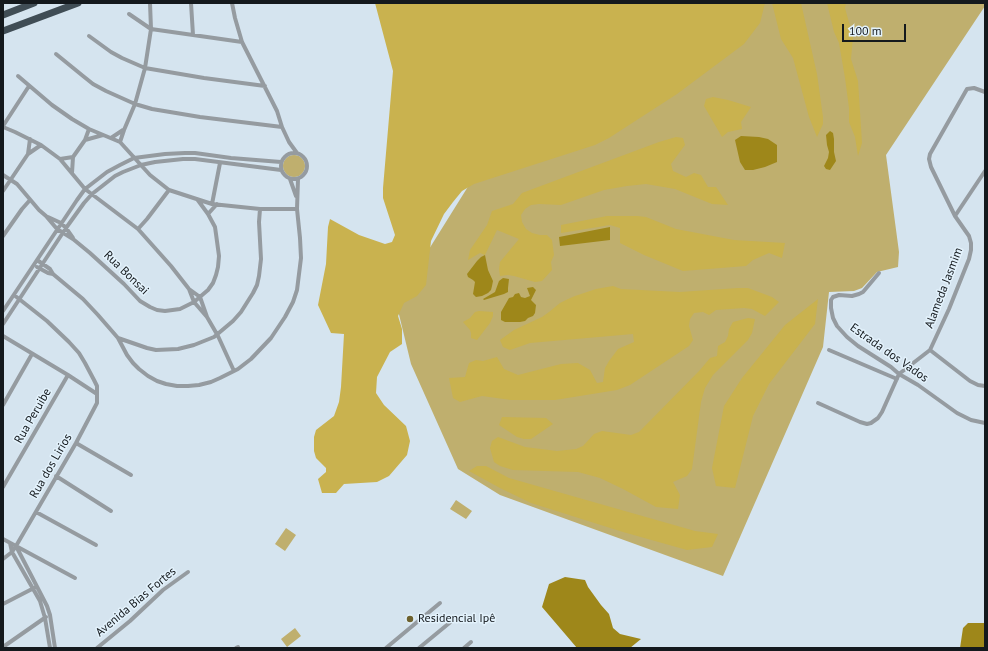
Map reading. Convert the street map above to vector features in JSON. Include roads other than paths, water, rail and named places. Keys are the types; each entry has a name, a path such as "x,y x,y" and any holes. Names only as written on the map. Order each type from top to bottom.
{"highway":[{"path":"3,15 34,3"},
{"path":"3,31 78,3"}],"street":[{"path":"120,142 135,104 145,68 151,29 150,3"},
{"path":"190,3 193,35"},
{"path":"3,324 39,268 84,203 92,194 115,176 123,172 141,165 155,162 195,159 280,170 286,177 293,180 298,179 305,174 307,166 306,162 301,155 297,153 282,127 277,111 242,42 232,3"},
{"path":"128,14 151,29 242,42"},
{"path":"89,36 111,52 145,68 265,86"},
{"path":"56,54 93,84 135,104 152,109 200,118 282,127"},
{"path":"18,76 52,105 72,119 120,142 155,180 170,190 197,200 214,204 260,209 298,209"},
{"path":"29,86 3,126 41,144 60,159 86,189 138,229 172,266 189,289 194,302 207,316"},
{"name":"Alameda Jasmim","path":"899,374 930,350 949,309 969,259 971,250 971,243 968,236 955,216 931,167 929,159 930,154 966,89 974,88 985,92"},
{"path":"72,173 73,157 85,140 89,128"},
{"path":"111,138 124,130"},
{"path":"85,140 104,135"},
{"path":"28,154 30,139"},
{"path":"288,154 290,142"},
{"path":"3,191 28,154 41,144"},
{"path":"3,311 77,200 86,189 107,172 134,158 165,154 195,153 231,158 281,162"},
{"path":"280,170 283,158 288,154 297,153"},
{"path":"60,159 73,157"},
{"path":"208,214 214,204 220,163"},
{"path":"955,216 985,171"},
{"path":"3,175 17,184 57,229 73,239"},
{"path":"290,179 297,198"},
{"path":"37,260 50,269 53,274 83,299 118,338 127,355 140,369 156,381 166,384 177,386 199,385 220,378 251,360 263,347 285,317 293,302 297,290 301,258 297,198 298,179"},
{"path":"138,229 170,190"},
{"path":"3,236 30,200"},
{"name":"Rua Bonsai","path":"73,239 109,270 145,305 157,310 165,311 180,309 194,302 208,290 213,283 218,267 218,246 215,227 208,214 197,200"},
{"path":"118,338 156,350 186,348 214,338 233,321 241,312 257,285 261,259 259,222 260,209"},
{"path":"46,216 66,228 73,239"},
{"path":"34,265 48,273 53,274"},
{"name":"Estrada dos Vados","path":"879,273 863,292 852,296 839,295 831,300 833,318 837,326 858,346 964,417 985,423"},
{"path":"189,289 200,297 207,316 234,371"},
{"path":"14,295 58,330 79,353 86,363 97,386 97,394"},
{"path":"3,336 97,394"},
{"path":"829,350 897,379"},
{"path":"930,350 970,381 978,386 985,386"},
{"path":"3,405 32,354"},
{"path":"818,403 860,422 867,424 871,423 878,418 882,412 899,374"},
{"name":"Rua Peruibe","path":"3,487 68,375"},
{"name":"Rua dos Lirios","path":"3,559 12,552 16,546 76,443 97,403 97,394"},
{"path":"76,443 131,475"},
{"path":"56,476 111,511"},
{"path":"36,512 96,545"},
{"path":"3,539 75,578"},
{"path":"10,543 12,552 47,606 50,615 55,648"},
{"path":"16,546 40,601 45,618 50,648"},
{"name":"Avenida Bias Fortes","path":"97,648 130,621 163,590 188,572"},
{"path":"3,604 35,588"},
{"path":"386,648 440,603"},
{"path":"3,647 50,615"},
{"path":"419,648 453,620"},
{"path":"464,648 472,642"}],"place":[{"name":"Residencial Ipê","path":"410,619"}]}
